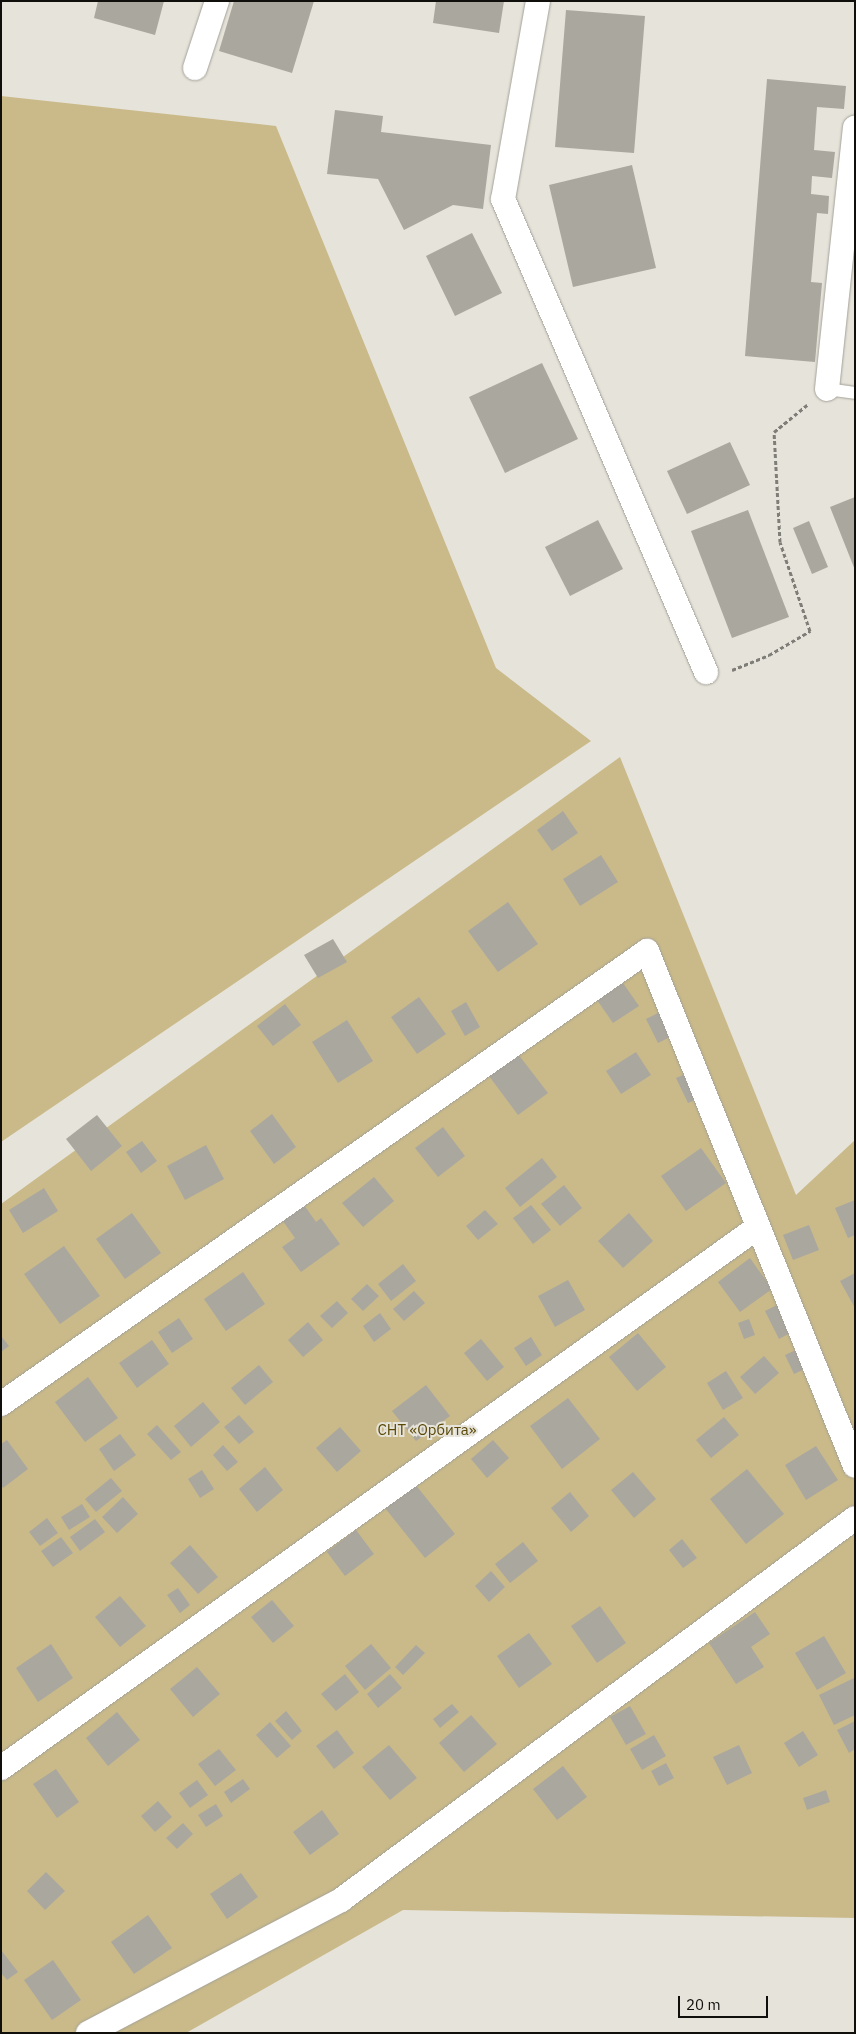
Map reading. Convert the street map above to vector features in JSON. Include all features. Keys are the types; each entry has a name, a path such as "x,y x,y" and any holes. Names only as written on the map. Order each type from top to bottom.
{"street":[{"path":"195,68 217,1"},
{"path":"538,1 503,199 706,672"},
{"path":"827,389 855,127"},
{"path":"1,1404 647,951 855,1466"},
{"path":"1,1768 758,1227"},
{"path":"88,2033 341,1900 855,1518"}],"lane":[{"path":"827,389 855,393"}],"path":[{"path":"706,672 729,671 769,655 810,631 780,542 774,432 827,389"}],"green space":[{"path":"1,96 276,126 496,668 591,741 1,1142"},
{"name":"СНТ «Орбита»","path":"620,757 796,1195 855,1140 855,1918 403,1910 186,2033 1,2033 1,1204"}],"building":[{"path":"98,1 164,1 155,35 94,18"},
{"path":"234,1 314,1 292,73 219,51"},
{"path":"436,1 504,1 499,33 433,23"},
{"path":"566,10 645,16 634,153 555,147"},
{"path":"767,79 846,86 844,109 817,107 814,150 835,152 832,178 812,176 811,194 829,196 828,214 817,213 811,282 822,283 815,362 745,356"},
{"path":"335,110 383,116 381,132 491,145 483,209 453,205 404,230 378,179 327,174"},
{"path":"632,165 656,268 573,287 549,185"},
{"path":"472,233 502,293 455,316 426,256"},
{"path":"542,363 578,439 505,473 469,397"},
{"path":"730,442 750,485 687,514 667,471"},
{"path":"855,497 855,570 830,507"},
{"path":"748,510 789,617 732,638 691,531"},
{"path":"598,520 623,569 570,596 545,547"},
{"path":"809,521 828,567 812,574 793,528"},
{"path":"563,811 578,833 552,851 537,830"},
{"path":"601,855 618,882 580,906 563,879"},
{"path":"508,902 538,944 498,972 468,931"},
{"path":"333,939 347,962 318,978 304,955"},
{"path":"623,983 639,1006 613,1023 597,1000"},
{"path":"419,997 446,1034 417,1054 391,1017"},
{"path":"466,1002 480,1027 465,1036 451,1011"},
{"path":"285,1004 301,1025 273,1046 257,1026"},
{"path":"664,1010 676,1034 658,1043 646,1019"},
{"path":"347,1020 373,1061 338,1083 312,1042"},
{"path":"636,1052 651,1075 621,1094 606,1071"},
{"path":"518,1054 548,1093 518,1115 489,1076"},
{"path":"690,1072 702,1097 688,1103 676,1078"},
{"path":"272,1114 296,1147 274,1164 250,1131"},
{"path":"97,1115 122,1146 91,1171 66,1139"},
{"path":"443,1127 465,1156 438,1177 415,1148"},
{"path":"142,1141 157,1161 141,1173 126,1152"},
{"path":"206,1145 224,1179 185,1200 167,1166"},
{"path":"701,1148 726,1183 686,1211 661,1176"},
{"path":"542,1158 557,1177 520,1207 505,1188"},
{"path":"374,1177 394,1201 363,1227 342,1203"},
{"path":"564,1185 582,1208 560,1226 541,1204"},
{"path":"44,1188 58,1211 23,1233 9,1210"},
{"path":"855,1200 855,1235 848,1238 835,1208"},
{"path":"302,1202 316,1222 321,1218 340,1244 301,1272 282,1247 295,1238 280,1217"},
{"path":"531,1205 551,1230 533,1244 513,1218"},
{"path":"485,1210 498,1224 478,1240 466,1226"},
{"path":"132,1213 161,1253 125,1279 96,1239"},
{"path":"629,1213 653,1241 623,1268 598,1241"},
{"path":"809,1225 819,1250 793,1260 783,1235"},
{"path":"64,1246 100,1296 60,1324 24,1274"},
{"path":"750,1258 772,1289 740,1312 718,1282"},
{"path":"403,1264 416,1281 391,1301 378,1284"},
{"path":"243,1272 265,1304 226,1331 204,1299"},
{"path":"855,1273 855,1308 840,1281"},
{"path":"568,1280 585,1310 555,1327 538,1296"},
{"path":"367,1284 379,1296 363,1311 351,1299"},
{"path":"414,1291 425,1303 404,1321 393,1309"},
{"path":"337,1301 348,1313 332,1328 320,1316"},
{"path":"779,1304 792,1332 779,1339 765,1311"},
{"path":"380,1313 391,1329 374,1342 363,1326"},
{"path":"179,1318 193,1339 172,1353 158,1332"},
{"path":"749,1319 755,1335 744,1339 738,1323"},
{"path":"308,1322 323,1340 303,1357 288,1340"},
{"path":"638,1333 666,1367 637,1391 609,1357"},
{"path":"1,1336 9,1346 1,1352"},
{"path":"531,1337 542,1355 526,1366 514,1348"},
{"path":"481,1339 504,1367 487,1381 464,1353"},
{"path":"152,1340 169,1364 137,1388 119,1363"},
{"path":"798,1349 807,1368 794,1374 785,1355"},
{"path":"764,1356 779,1373 755,1394 740,1377"},
{"path":"259,1365 273,1382 245,1405 231,1388"},
{"path":"726,1371 743,1398 723,1410 707,1383"},
{"path":"88,1377 118,1418 85,1442 55,1402"},
{"path":"426,1385 450,1416 416,1441 392,1411"},
{"path":"568,1398 600,1439 562,1469 530,1426"},
{"path":"203,1402 220,1422 191,1447 174,1426"},
{"path":"239,1415 254,1432 239,1444 224,1427"},
{"path":"724,1417 739,1435 711,1458 696,1440"},
{"path":"157,1425 181,1452 171,1460 147,1434"},
{"path":"340,1427 361,1451 337,1472 316,1448"},
{"path":"120,1434 136,1455 114,1471 99,1449"},
{"path":"7,1440 28,1469 3,1488 1,1485 1,1444"},
{"path":"493,1440 509,1458 487,1478 471,1459"},
{"path":"223,1445 238,1462 227,1471 213,1455"},
{"path":"816,1446 838,1480 806,1500 785,1465"},
{"path":"265,1467 283,1490 257,1512 239,1489"},
{"path":"747,1469 784,1514 746,1544 710,1499"},
{"path":"202,1470 214,1489 200,1498 188,1479"},
{"path":"633,1472 656,1499 634,1518 611,1490"},
{"path":"111,1478 122,1491 96,1512 85,1499"},
{"path":"415,1484 455,1534 425,1558 385,1508"},
{"path":"570,1492 589,1516 571,1532 551,1508"},
{"path":"123,1497 138,1514 117,1533 102,1517"},
{"path":"82,1504 90,1517 69,1530 61,1517"},
{"path":"47,1518 58,1533 40,1546 29,1532"},
{"path":"95,1519 105,1532 80,1551 70,1537"},
{"path":"356,1530 374,1554 345,1576 327,1552"},
{"path":"61,1537 73,1553 53,1567 41,1551"},
{"path":"682,1539 697,1558 683,1568 669,1550"},
{"path":"523,1542 538,1561 510,1583 495,1564"},
{"path":"190,1545 218,1577 198,1594 170,1563"},
{"path":"491,1571 505,1587 489,1602 475,1586"},
{"path":"178,1588 190,1605 180,1613 167,1595"},
{"path":"120,1596 146,1626 120,1647 95,1617"},
{"path":"272,1600 294,1626 273,1643 251,1617"},
{"path":"600,1606 626,1643 597,1663 571,1626"},
{"path":"755,1612 770,1634 751,1647 764,1667 736,1684 709,1643"},
{"path":"529,1633 552,1664 519,1688 497,1656"},
{"path":"824,1636 846,1673 817,1690 795,1653"},
{"path":"51,1644 73,1678 38,1702 16,1668"},
{"path":"371,1644 391,1668 365,1690 345,1666"},
{"path":"416,1645 425,1653 403,1675 395,1667"},
{"path":"197,1667 220,1694 193,1717 170,1689"},
{"path":"345,1674 359,1692 336,1711 321,1694"},
{"path":"390,1674 402,1688 378,1708 367,1694"},
{"path":"854,1678 855,1715 834,1725 819,1695"},
{"path":"452,1704 459,1712 440,1728 433,1719"},
{"path":"630,1706 646,1734 626,1745 610,1717"},
{"path":"286,1711 302,1731 292,1740 275,1721"},
{"path":"117,1712 140,1740 108,1766 86,1738"},
{"path":"471,1715 497,1744 464,1772 439,1743"},
{"path":"855,1721 855,1749 849,1753 837,1730"},
{"path":"270,1722 291,1746 277,1758 256,1735"},
{"path":"337,1730 354,1753 334,1769 316,1746"},
{"path":"803,1731 818,1755 799,1767 784,1743"},
{"path":"654,1735 666,1756 642,1770 630,1749"},
{"path":"389,1745 417,1778 390,1800 362,1767"},
{"path":"739,1745 752,1773 727,1785 713,1757"},
{"path":"219,1749 236,1770 215,1786 198,1764"},
{"path":"666,1763 674,1778 659,1786 651,1771"},
{"path":"563,1766 587,1797 557,1820 533,1789"},
{"path":"56,1769 79,1802 57,1818 33,1784"},
{"path":"243,1779 250,1789 231,1803 224,1792"},
{"path":"197,1780 208,1795 190,1808 179,1793"},
{"path":"826,1790 830,1802 807,1810 803,1798"},
{"path":"158,1801 172,1817 155,1832 141,1816"},
{"path":"216,1804 223,1816 206,1827 198,1815"},
{"path":"322,1810 339,1834 310,1855 293,1832"},
{"path":"183,1823 193,1834 177,1849 166,1838"},
{"path":"46,1872 65,1891 45,1910 27,1891"},
{"path":"241,1873 258,1897 227,1919 210,1894"},
{"path":"148,1915 172,1948 134,1974 111,1942"},
{"path":"1,1950 18,1972 7,1980 1,1973"},
{"path":"53,1960 81,2000 52,2020 24,1980"}]}
